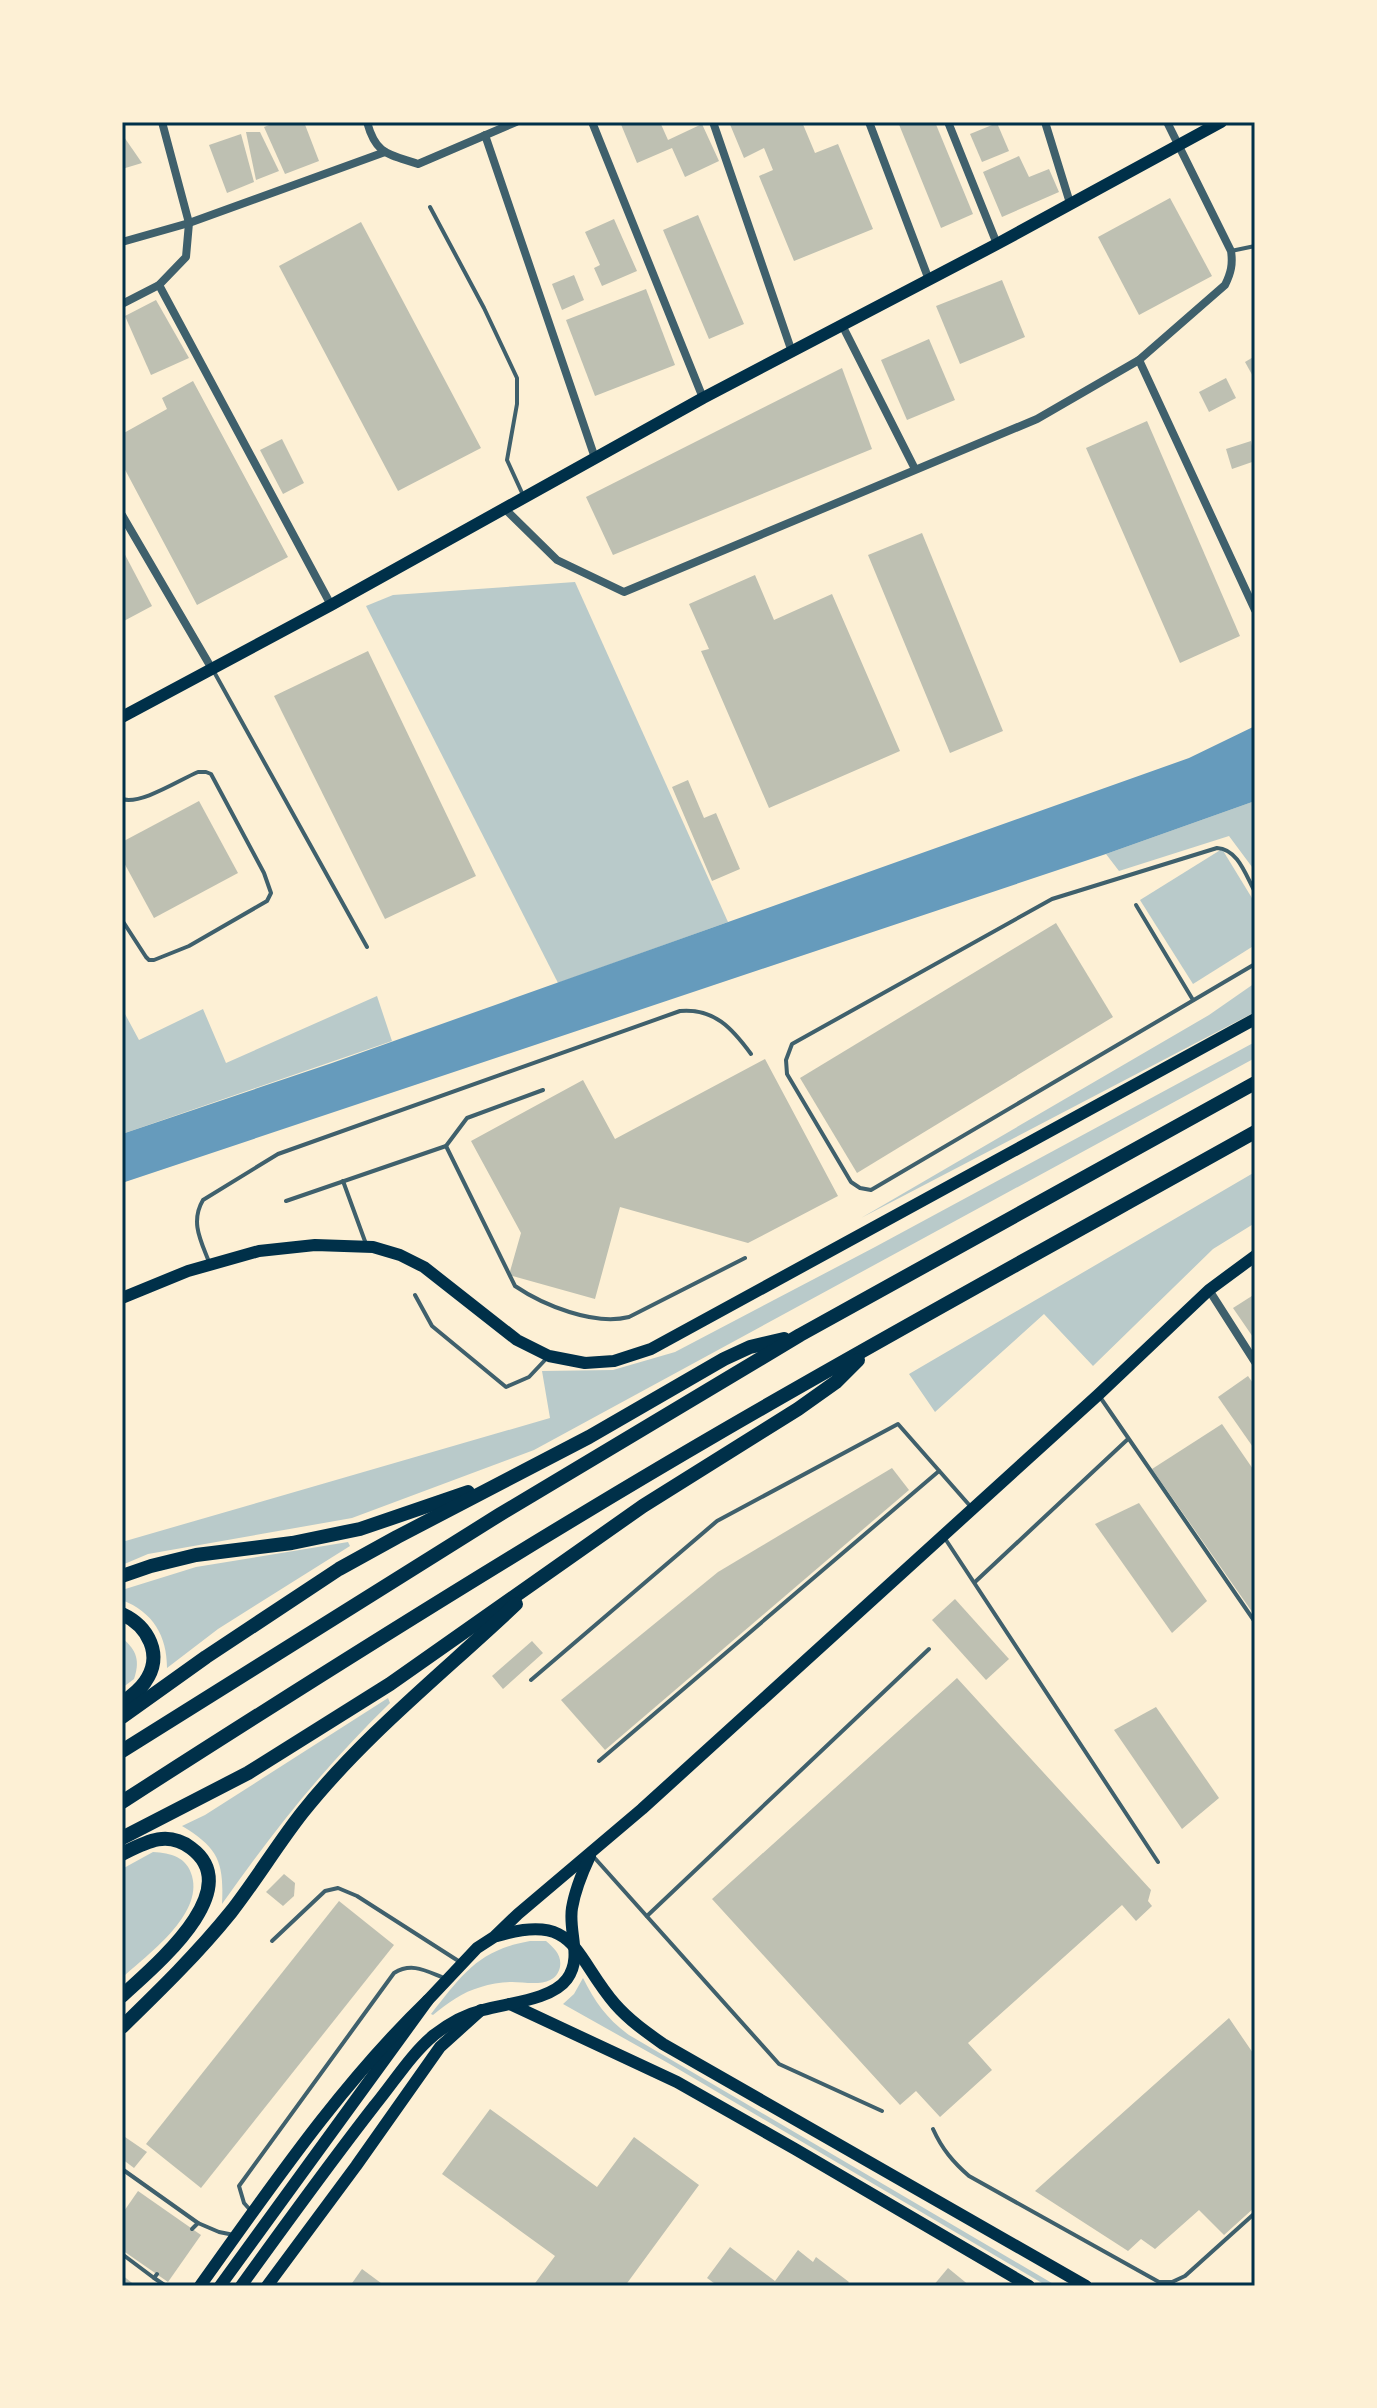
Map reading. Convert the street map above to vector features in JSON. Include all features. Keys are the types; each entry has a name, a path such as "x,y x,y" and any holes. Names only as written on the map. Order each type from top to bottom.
{"highway":[{"path":"122,1751 462,1538 800,1335 1255,1083"},
{"path":"122,1802 659,1468 1255,1132"},
{"path":"122,1717 339,1569 589,1437 724,1359 750,1347 800,1335"},
{"path":"122,1838 260,1766 390,1684 643,1506 798,1409 836,1382 876,1343"},
{"path":"122,1576 188,1557 292,1543 360,1529 517,1475"},
{"path":"122,2027 208,1939 302,1814 335,1776 543,1578"},
{"path":"122,1614 147,1632 153,1661 150,1675 122,1703"},
{"path":"122,1854 158,1838 172,1838 199,1854 208,1868 210,1885 197,1917 182,1936 122,1996"}],"main road":[{"path":"122,717 331,605 703,398 1221,122"},
{"path":"122,1298 188,1271 259,1251 315,1245 367,1247 400,1255 424,1267 517,1340 549,1356 585,1363 614,1361 651,1349 1255,1019"},
{"path":"220,2286 428,2000 461,1963 642,1809 1098,1395 1209,1290 1255,1256"},
{"path":"241,2286 346,2143 415,2054 434,2035 457,2020 481,2010 510,2004 558,1988 566,1982 576,1961 571,1928 572,1908 591,1853"},
{"path":"494,1937 522,1929 543,1928 557,1932 574,1947 615,2004 635,2024 663,2044 1086,2286"},
{"path":"200,2286 341,2094 389,2037 428,2000"},
{"path":"510,2004 677,2082 1029,2286"},
{"path":"267,2286 440,2047 481,2010"}],"street":[{"path":"122,304 159,285 186,257 189,223 162,122"},
{"path":"367,122 372,141 385,152 418,164 516,122"},
{"path":"592,122 703,398"},
{"path":"713,122 792,352"},
{"path":"869,122 929,280"},
{"path":"948,122 997,244"},
{"path":"1045,122 1070,203"},
{"path":"505,509 557,560 624,592 1037,419 1139,360 1225,285 1231,274 1231,251 1167,122"},
{"path":"485,135 595,458"},
{"path":"122,242 189,223 385,152"},
{"path":"159,285 331,605"},
{"path":"842,325 915,469"},
{"path":"1139,360 1255,610"},
{"path":"122,515 212,669"},
{"path":"1209,1290 1255,1362"}],"lane":[{"path":"430,207 517,378 515,417 507,460 525,498"},
{"path":"1231,251 1255,246"},
{"path":"212,669 367,947"},
{"path":"122,788 122,799 129,801 198,772 211,774 264,873 271,893 267,901 189,946 154,960 146,957 122,920"},
{"path":"1255,891 1231,852 1217,848 1052,899 792,1044 786,1060 787,1074 851,1182 871,1190 1255,964"},
{"path":"1136,905 1193,1000"},
{"path":"210,1265 197,1230 200,1206 208,1196 278,1154 680,1011 699,1011 720,1019 751,1054"},
{"path":"286,1201 446,1146 467,1118 543,1090"},
{"path":"446,1146 515,1286 536,1300 600,1320 619,1320 745,1258"},
{"path":"343,1181 367,1247"},
{"path":"415,1295 432,1326 506,1387 529,1377 549,1356"},
{"path":"1098,1395 1255,1622"},
{"path":"531,1680 717,1521 898,1424 972,1509"},
{"path":"975,1583 1128,1439"},
{"path":"599,1761 939,1471"},
{"path":"943,1535 1158,1862"},
{"path":"647,1916 929,1649"},
{"path":"591,1853 779,2064 882,2111"},
{"path":"272,1941 325,1891 338,1888 357,1896 461,1963"},
{"path":"253,2213 244,2203 239,2186 394,1973 404,1966 416,1967 446,1979"},
{"path":"933,2129 954,2163 969,2176 1159,2282 1172,2282 1185,2276 1255,2213"},
{"path":"122,2169 198,2223 236,2235"},
{"path":"192,2229 198,2223"},
{"path":"122,2254 166,2286"}],"shaded area":[{"path":"575,582 728,922 558,983 366,606 393,595"},
{"path":"1255,801 1255,871 1229,836 1119,871 1106,854"},
{"path":"1222,849 1255,903 1255,945 1193,984 1140,900"},
{"path":"1255,983 1255,1012 861,1218 1209,1015"},
{"path":"377,996 392,1041 122,1134 122,1015 125,1014 139,1040 203,1009 226,1063"},
{"path":"1255,1042 1255,1058 534,1450 352,1518 148,1554 122,1565 122,1542 550,1418 542,1371 613,1370 675,1352"},
{"path":"1255,1172 1255,1223 1213,1249 1093,1366 1044,1314 935,1412 909,1374"},
{"path":"348,1542 350,1546 218,1629 167,1668 164,1646 156,1626 142,1611 122,1600 122,1590 196,1567"},
{"path":"122,1638 134,1652 137,1667 134,1679 122,1688"},
{"path":"388,1698 390,1703 301,1799 222,1904 222,1878 217,1858 204,1842 182,1826 205,1815"},
{"path":"153,1852 182,1860 190,1870 193,1891 182,1919 171,1933 122,1978 122,1869"},
{"path":"530,1941 546,1941 557,1952 560,1967 553,1979 540,1983 496,1983 474,1989 431,2014 473,1966 497,1951"},
{"path":"583,1978 602,2010 629,2035 1057,2286 1047,2286 563,2004 574,1994"}],"water":[{"path":"1255,726 1255,801 1106,854 122,1183 122,1134 332,1063 1189,758"}],"building":[{"path":"277,122 304,122 319,161 285,174 264,127"},
{"path":"620,122 660,122 668,140 702,124 719,161 685,177 672,148 637,163"},
{"path":"729,122 802,122 815,153 838,144 873,229 794,261 759,176 773,170 764,148 744,158"},
{"path":"898,122 935,122 973,214 941,228"},
{"path":"997,123 1009,151 982,162 970,134"},
{"path":"246,132 260,132 279,171 256,180"},
{"path":"122,134 142,163 122,169"},
{"path":"241,134 254,182 227,193 209,145"},
{"path":"1019,156 1029,177 1049,169 1059,192 1002,217 983,172"},
{"path":"1170,198 1212,276 1139,315 1098,237"},
{"path":"698,215 744,324 709,339 663,230"},
{"path":"614,219 637,271 602,286 594,268 600,265 585,232"},
{"path":"361,222 481,448 398,491 279,266"},
{"path":"574,275 584,300 562,310 552,284"},
{"path":"1002,280 1025,337 960,364 936,306"},
{"path":"646,289 675,365 595,396 566,320"},
{"path":"156,300 189,358 151,375 125,316"},
{"path":"929,339 955,400 907,420 881,360"},
{"path":"1255,356 1255,380 1245,362"},
{"path":"842,368 872,449 613,555 586,497"},
{"path":"1226,378 1236,398 1209,412 1199,392"},
{"path":"193,381 288,557 197,605 122,464 122,434 167,409 162,398"},
{"path":"1147,421 1240,636 1180,663 1086,448"},
{"path":"282,439 304,483 283,494 260,450"},
{"path":"1251,441 1255,461 1232,469 1226,449"},
{"path":"922,533 1003,731 950,753 868,555"},
{"path":"122,549 152,606 122,622"},
{"path":"755,575 774,620 832,594 900,751 769,808 701,651 709,649 689,604"},
{"path":"368,651 476,876 385,919 274,696"},
{"path":"688,780 704,818 716,813 740,869 712,881 672,787"},
{"path":"199,801 238,873 154,918 122,859 122,842"},
{"path":"1056,923 1113,1017 857,1173 800,1078"},
{"path":"765,1059 838,1196 748,1243 620,1207 595,1299 509,1275 521,1233 471,1141 583,1080 615,1139"},
{"path":"1255,1294 1255,1340 1233,1308"},
{"path":"1248,1376 1255,1386 1255,1450 1218,1397"},
{"path":"1222,1424 1255,1472 1255,1616 1152,1469"},
{"path":"892,1468 909,1490 605,1750 561,1700 718,1572"},
{"path":"1139,1503 1207,1601 1172,1633 1095,1524"},
{"path":"955,1599 1009,1659 986,1680 932,1620"},
{"path":"532,1641 543,1653 503,1689 492,1676"},
{"path":"957,1678 1151,1890 1148,1901 1152,1906 1136,1921 1122,1905 968,2043 992,2070 940,2117 916,2091 900,2105 712,1899"},
{"path":"1156,1707 1219,1798 1182,1829 1114,1730"},
{"path":"284,1874 295,1883 294,1896 283,1906 266,1892"},
{"path":"339,1901 394,1945 201,2188 146,2144"},
{"path":"1229,2018 1255,2056 1255,2207 1224,2235 1199,2210 1155,2249 1141,2239 1128,2251 1035,2191"},
{"path":"490,2109 597,2187 634,2137 699,2185 625,2286 533,2286 555,2256 442,2174"},
{"path":"122,2135 147,2152 134,2168 122,2159"},
{"path":"138,2191 201,2235 168,2282 122,2250 122,2214"},
{"path":"730,2247 775,2281 798,2250 813,2262 816,2257 849,2282 846,2286 718,2286 707,2278"},
{"path":"948,2268 970,2286 933,2286"},
{"path":"362,2269 385,2286 350,2286"},
{"path":"122,2275 136,2286 122,2286"}]}
